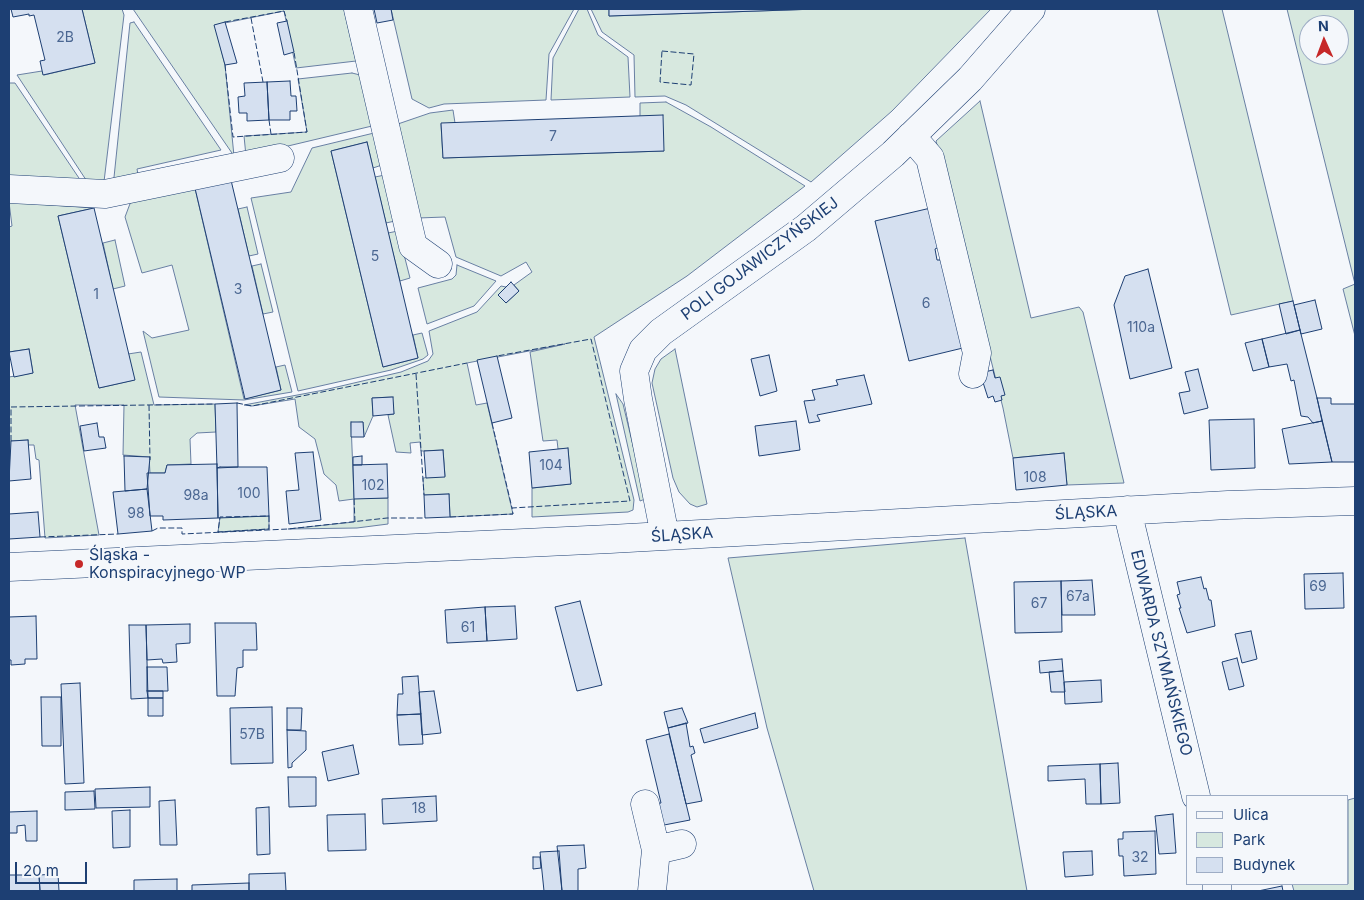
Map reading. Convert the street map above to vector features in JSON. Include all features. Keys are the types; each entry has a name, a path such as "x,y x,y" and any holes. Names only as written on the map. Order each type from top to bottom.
{"street":[{"path":"358,9 413,246 438,264"},
{"name":"POLI GOJAWICZYŃSKIEJ","path":"665,536 634,371 643,350 662,332 806,228 911,136 970,79 1031,9"},
{"path":"911,136 930,158 977,353 973,374"},
{"path":"9,189 105,194 280,158"},
{"name":"ŚLĄSKA","path":"9,567 665,536 1127,510 1355,502"},
{"name":"EDWARDA SZYMAŃSKIEGO","path":"1127,510 1196,795"},
{"path":"645,804 669,847 652,891"}],"green space":[{"path":"82,9 122,9 124,15 103,190 92,189 17,75 42,71 44,75 95,63"},
{"path":"133,9 344,9 356,61 296,68 284,11 215,25 225,65 234,156"},
{"path":"391,9 574,9 549,54 546,100 444,104 429,108 412,99"},
{"path":"579,9 587,9 598,35 628,57 630,97 551,100 553,58"},
{"path":"591,9 609,9 609,16 817,9 991,9 892,111 811,182 686,105 665,96 635,97 634,55 602,32"},
{"path":"1157,9 1222,9 1293,301 1231,315"},
{"path":"1287,9 1355,9 1355,284 1301,65 1349,65 1349,15 1299,15 1299,58"},
{"path":"134,22 221,150 137,169 139,180 113,187 130,23"},
{"path":"352,73 360,75 372,126 246,156 244,136 307,132 298,79"},
{"path":"9,83 15,83 87,190 9,183"},
{"path":"980,101 1031,318 1079,307 1083,312 1124,483 1067,485 1064,453 1013,458 1003,408 936,141"},
{"path":"666,102 711,127 805,186 687,276 594,337 634,500 633,510 628,512 532,517 532,488 571,484 568,449 558,449 557,440 543,441 530,352 565,344 467,363 476,405 487,403 513,514 450,517 449,494 424,495 423,478 445,476 443,450 421,451 420,442 410,443 411,453 396,452 388,415 394,414 392,397 372,398 373,416 364,437 363,422 351,423 354,498 388,498 388,524 357,528 288,529 354,522 354,499 339,501 336,485 324,474 315,439 299,427 295,399 252,406 244,405 324,390 401,372 428,361 433,354 429,331 477,312 501,286 506,287 498,295 506,303 519,291 514,285 532,272 526,262 501,276 456,257 445,217 418,218 392,126 430,113 453,110 455,123 441,124 443,158 664,151 640,116 640,103"},
{"path":"374,133 382,165 373,168 367,142 331,151 383,367 418,358 413,335 422,333 428,355 423,359 391,370 298,391 251,198 291,192 312,148"},
{"path":"385,175 395,221 386,223 375,177"},
{"path":"194,184 244,399 281,390 276,367 285,365 292,392 244,400 159,397 143,331 152,338 189,330 172,265 142,273 125,217 131,201"},
{"path":"9,202 94,208 58,216 99,388 134,380 128,354 141,352 154,405 215,404 216,432 197,433 190,439 191,464 167,465 165,473 150,473 149,457 123,455 124,405 75,405 99,535 45,538 39,460 36,459 34,445 28,445 28,440 11,441 11,459 9,459 9,377 33,373 29,349 9,352 9,227 12,226"},
{"path":"247,207 258,254 249,256 238,209"},
{"path":"398,231 410,278 400,281 388,233"},
{"path":"115,240 125,286 113,289 103,243"},
{"path":"261,264 273,312 263,314 252,266"},
{"path":"457,265 496,281 474,306 427,324 418,288 452,279 456,275"},
{"path":"1355,284 1355,336 1343,289"},
{"path":"675,349 707,504 697,507 690,504 679,492 673,478 652,383 655,369 661,359"},
{"path":"616,394 623,404 642,483 645,499 640,501"},
{"path":"269,516 269,529 218,532 220,517"},
{"path":"965,538 1027,891 814,891 767,728 728,558"},
{"path":"1355,798 1355,891 1294,891 1292,885 1349,885 1349,800"}],"building":[{"path":"11,9 82,9 95,63 43,75 40,61 45,60 34,15 13,17"},
{"path":"374,9 391,9 393,20 377,23"},
{"path":"609,9 817,9 609,16"},
{"path":"287,21 294,52 284,55 277,23"},
{"path":"225,22 237,63 225,65 214,25"},
{"path":"290,81 291,96 296,96 297,111 290,111 290,120 269,120 267,82"},
{"path":"267,82 269,120 247,121 247,113 239,113 238,97 245,96 244,83"},
{"path":"663,115 664,151 443,158 441,123"},
{"path":"367,142 418,358 383,367 331,151"},
{"path":"230,176 281,390 245,399 194,184"},
{"path":"935,207 943,245 935,249 937,260 946,260 967,347 909,361 875,221"},
{"path":"94,208 135,380 99,388 58,216"},
{"path":"1148,269 1172,368 1130,379 1114,305 1125,276"},
{"path":"511,282 519,291 506,303 498,295"},
{"path":"1315,300 1322,329 1301,334 1294,305"},
{"path":"1293,301 1300,330 1286,334 1279,304"},
{"path":"1300,330 1322,421 1313,423 1308,417 1301,416 1294,380 1291,381 1287,364 1269,367 1262,339"},
{"path":"1262,339 1269,367 1253,371 1245,343"},
{"path":"29,349 33,373 14,377 9,352"},
{"path":"769,355 777,391 760,396 751,359"},
{"path":"497,356 512,418 492,423 477,360"},
{"path":"1198,369 1208,408 1184,414 1179,393 1190,391 1185,372"},
{"path":"993,370 995,378 1000,377 1005,395 1001,396 1002,400 995,402 993,396 988,398 980,373"},
{"path":"864,375 872,404 817,415 820,421 809,423 804,401 815,400 812,390 838,385 836,380"},
{"path":"393,397 394,414 373,416 372,398"},
{"path":"1317,398 1331,398 1331,404 1355,404 1355,462 1332,462"},
{"path":"237,403 238,467 217,468 215,404"},
{"path":"1254,419 1255,468 1211,470 1209,420"},
{"path":"796,421 800,450 759,456 755,426"},
{"path":"1322,421 1332,462 1289,464 1282,429"},
{"path":"351,422 363,422 364,437 351,437"},
{"path":"97,423 99,437 104,437 106,448 84,451 80,426"},
{"path":"28,440 31,479 9,481 11,441"},
{"path":"568,448 571,484 532,488 529,452"},
{"path":"443,450 445,477 426,478 424,451"},
{"path":"313,452 321,520 289,524 286,491 299,490 295,453"},
{"path":"1064,453 1067,485 1016,490 1013,458"},
{"path":"124,456 150,457 147,489 125,491"},
{"path":"362,456 362,465 353,465 353,457"},
{"path":"217,464 218,518 163,520 163,516 150,516 147,473 165,473 167,465"},
{"path":"387,464 388,498 354,499 353,465"},
{"path":"267,467 269,516 218,518 217,468"},
{"path":"147,489 152,531 118,534 113,492"},
{"path":"449,494 450,517 425,518 424,495"},
{"path":"38,512 40,537 9,539 9,514"},
{"path":"1343,573 1344,608 1305,609 1304,574"},
{"path":"1201,577 1204,589 1206,588 1209,600 1211,600 1215,626 1187,633 1179,608 1181,608 1177,595 1180,594 1177,582"},
{"path":"1092,580 1095,615 1062,615 1061,581"},
{"path":"1061,581 1062,632 1015,633 1014,582"},
{"path":"580,601 602,685 577,691 555,607"},
{"path":"515,606 517,639 487,641 485,607"},
{"path":"485,607 487,641 447,643 445,610"},
{"path":"36,616 37,659 25,659 25,664 11,665 11,660 9,660 9,617"},
{"path":"215,623 256,623 257,650 243,650 243,667 237,668 235,696 217,696"},
{"path":"190,624 190,643 176,644 177,662 163,663 162,659 147,660 146,625"},
{"path":"129,625 146,625 148,698 131,699"},
{"path":"1251,631 1257,659 1242,663 1235,634"},
{"path":"1237,658 1244,686 1229,690 1222,662"},
{"path":"1062,659 1063,671 1040,673 1039,661"},
{"path":"147,667 167,667 168,691 147,691"},
{"path":"1063,671 1065,692 1051,692 1049,672"},
{"path":"418,676 421,714 397,715 398,694 403,694 402,677"},
{"path":"1101,680 1102,702 1065,704 1064,682"},
{"path":"80,683 84,783 65,784 61,684"},
{"path":"147,691 163,691 163,698 148,698"},
{"path":"434,691 441,733 422,735 419,692"},
{"path":"41,697 61,697 61,746 42,746"},
{"path":"148,698 163,698 163,716 148,716"},
{"path":"272,707 273,763 231,764 230,708"},
{"path":"287,708 302,708 301,730 287,730"},
{"path":"682,708 688,723 668,728 664,712"},
{"path":"755,713 758,728 704,743 700,729"},
{"path":"421,714 423,744 399,745 397,715"},
{"path":"686,723 690,747 693,746 695,753 691,755 702,801 686,804 668,728"},
{"path":"287,730 306,731 306,750 292,763 292,767 288,768"},
{"path":"669,734 690,820 659,826 654,804 661,803 646,740"},
{"path":"353,745 359,774 328,781 322,752"},
{"path":"1118,763 1120,803 1101,804 1100,764"},
{"path":"1100,764 1101,804 1086,804 1085,779 1048,781 1048,766"},
{"path":"288,777 316,777 316,806 289,807"},
{"path":"150,787 150,807 96,808 95,789"},
{"path":"94,791 95,809 65,810 65,792"},
{"path":"436,796 437,821 383,824 382,799"},
{"path":"175,800 177,845 160,845 159,801"},
{"path":"269,807 270,854 257,855 256,808"},
{"path":"130,810 130,847 113,848 112,811"},
{"path":"37,811 37,841 26,841 25,825 17,826 17,833 9,833 9,812"},
{"path":"365,814 366,850 328,851 327,815"},
{"path":"1173,814 1176,853 1159,854 1155,816"},
{"path":"1155,831 1156,874 1124,876 1123,856 1119,856 1118,839 1123,839 1123,832"},
{"path":"584,845 586,868 578,869 578,891 562,891 557,846"},
{"path":"559,851 562,891 544,891 540,852"},
{"path":"1092,851 1093,875 1065,877 1063,852"},
{"path":"533,857 540,857 541,868 533,869"},
{"path":"285,873 286,891 249,891 249,874"},
{"path":"58,874 59,891 40,891 39,875"},
{"path":"9,875 39,875 40,891 9,891"},
{"path":"177,879 177,891 134,891 134,880"},
{"path":"249,883 249,891 192,891 192,885"},
{"path":"1282,886 1283,891 1258,891"}],"fence":[{"path":"225,22 284,11 287,21"},
{"path":"251,18 263,82"},
{"path":"662,51 694,54 691,85 660,82 662,51"},
{"path":"225,65 233,137 307,132 294,52"},
{"path":"269,120 271,134"},
{"path":"450,517 513,514 512,508 630,501 591,339 497,356"},
{"path":"237,403 252,406 467,363"},
{"path":"416,374 424,495"},
{"path":"11,441 11,407 215,404"},
{"path":"149,405 150,460"},
{"path":"492,423 512,508"},
{"path":"354,499 355,522"},
{"path":"269,516 269,529 218,532 220,517 269,516"},
{"path":"152,531 158,528 182,528 182,534 288,529 387,518 425,518"},
{"path":"40,537 118,534"}],"place":[{"name":"Śląska - Konspiracyjnego WP","path":"79,564"}]}
